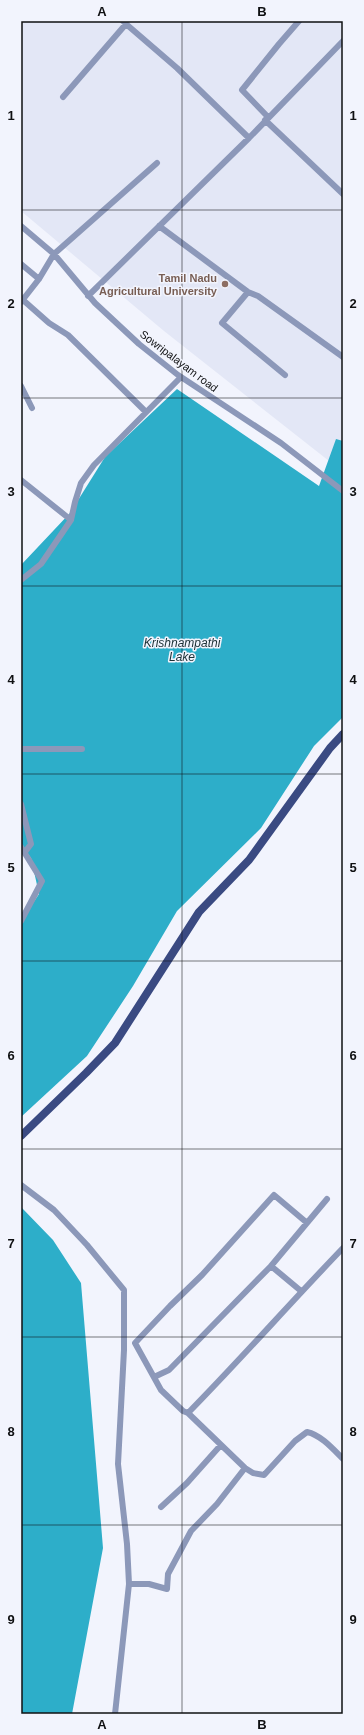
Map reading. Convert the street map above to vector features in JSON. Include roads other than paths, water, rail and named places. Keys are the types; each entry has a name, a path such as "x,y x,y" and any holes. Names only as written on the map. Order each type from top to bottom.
{"main road":[{"path":"21,1136 115,1043 198,912 249,860 330,748 343,734"}],"street":[{"path":"299,21 242,90 267,119 343,194"},
{"path":"62,97 124,23 177,68 249,138"},
{"path":"88,296 249,138 343,41"},
{"path":"146,412 68,335 22,301 39,279 54,254 157,163"},
{"name":"Sowripalayam road","path":"21,226 54,254 88,296 139,344 181,377 281,443 343,491"},
{"path":"159,226 248,292 258,296 343,357"},
{"path":"21,264 39,279"},
{"path":"248,292 222,324 285,375"},
{"path":"21,580 41,564 72,520 75,502 81,483 106,452 181,377"},
{"path":"21,386 32,408"},
{"path":"21,480 72,520"},
{"path":"21,749 82,750"},
{"path":"21,804 31,844 23,850 42,881 21,921"},
{"path":"21,1185 54,1210 87,1245 124,1290 124,1350 118,1464 127,1544 129,1584 115,1714"},
{"path":"124,1350 135,1343 202,1275 274,1195 306,1222"},
{"path":"154,1377 169,1370 271,1266 306,1222 327,1199"},
{"path":"188,1413 343,1248"},
{"path":"271,1266 301,1291"},
{"path":"135,1343 161,1390 183,1411 188,1413 220,1446 253,1473 264,1475 295,1441 307,1432 311,1433 330,1446 343,1459"},
{"path":"161,1507 187,1483 220,1446"},
{"path":"129,1584 150,1584 167,1589 168,1574 191,1531 217,1504 245,1468"}],"water":[{"name":"Krishnampathi Lake","path":"177,389 319,486 336,439 343,441 343,717 314,746 261,828 177,911 133,986 87,1056 21,1117 21,921 39,894 31,858 21,845 21,565 70,513 105,457"},
{"path":"21,1207 53,1240 81,1283 103,1548 72,1714 21,1714"}],"place":[{"name":"Tamil Nadu Agricultural University","path":"225,284"}]}
